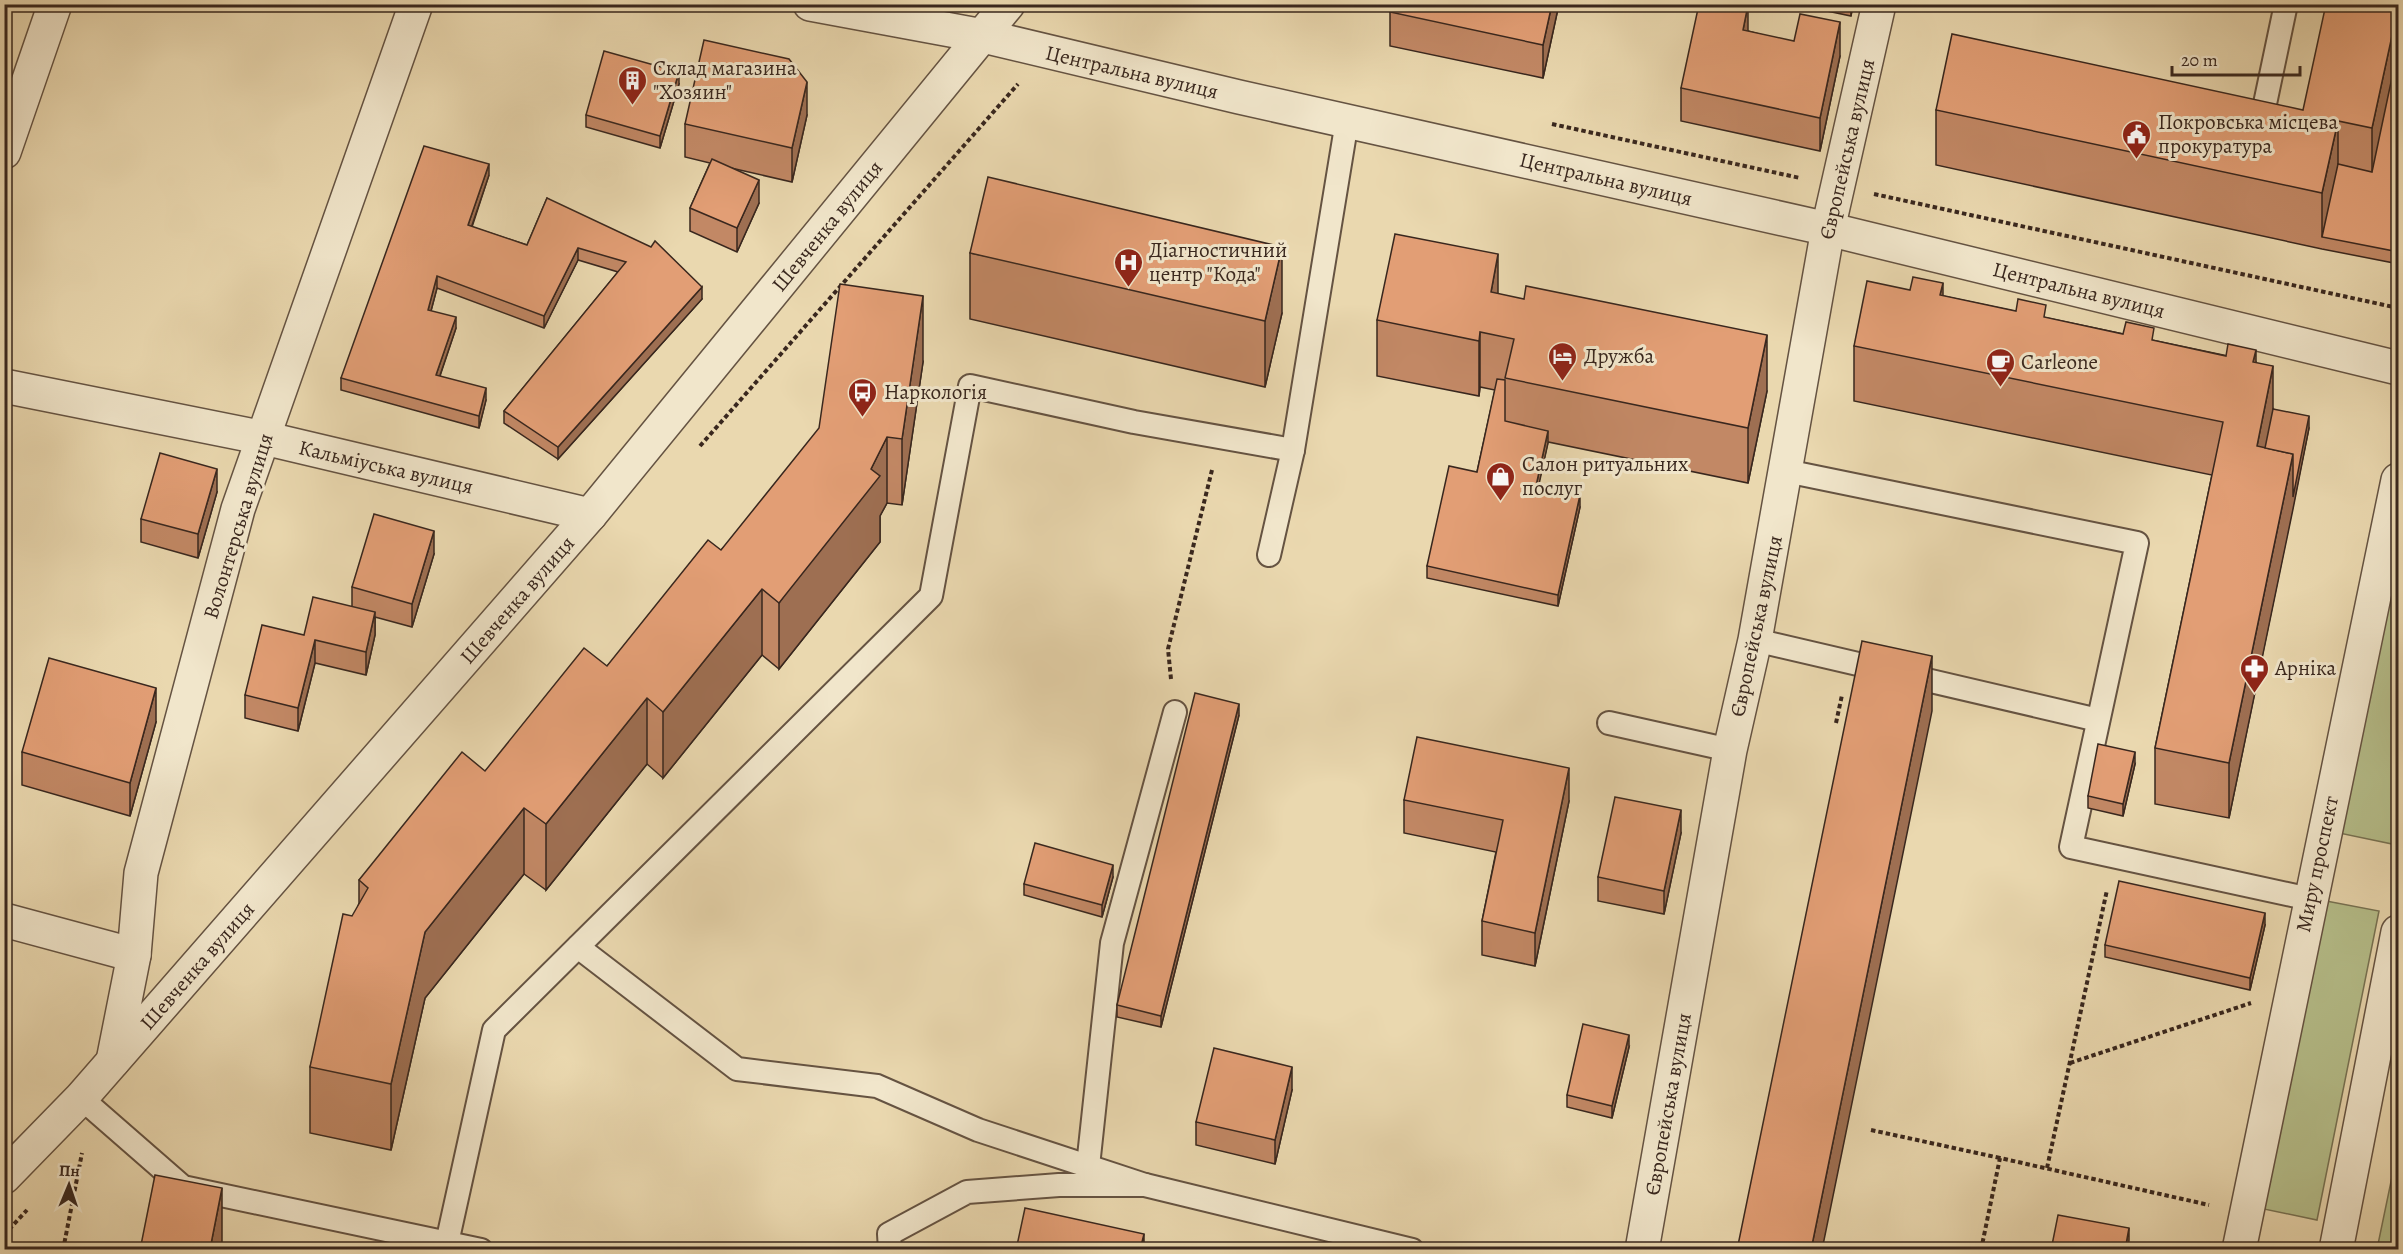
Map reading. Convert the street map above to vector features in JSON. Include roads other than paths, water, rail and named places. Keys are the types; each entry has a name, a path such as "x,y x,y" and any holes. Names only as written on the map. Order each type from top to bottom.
{"street":[{"path":"4,152 56,4"},
{"name":"Волонтерська вулиця","path":"113,1061 134,955 141,873 238,509 416,4"},
{"name":"Центральна вулиця","path":"810,4 983,36 1347,121 1828,229 2398,368"},
{"name":"Шевченка вулиця","path":"4,1177 81,1098 590,515 1008,4"},
{"name":"Європейська вулиця","path":"1642,1250 1730,750 1755,640 1828,229 1879,4"},
{"name":"Кальміуська вулиця","path":"4,386 264,438 590,515"},
{"name":"Миру проспект","path":"2239,1250 2398,480"},
{"path":"4,920 134,955"},
{"path":"2336,1250 2398,932"}],"lane":[{"path":"2227,111 2262,118 2286,4"},
{"path":"1269,555 1293,450 1347,121"},
{"path":"447,1243 494,1030 931,596 970,386 1134,422 1293,450"},
{"path":"1786,471 2137,543 2070,847 2310,899"},
{"path":"1755,640 2098,720"},
{"path":"1088,1166 1113,943 1175,712"},
{"path":"1609,723 1730,750"},
{"path":"578,947 737,1069 877,1086 978,1130 1145,1185 1412,1250"},
{"path":"81,1098 183,1187 480,1250"},
{"path":"890,1250 889,1234 967,1192 1059,1185 1145,1185"}],"place":[{"name":"Склад магазина \"Хозяин\"","path":"632,106"},
{"name":"Покровська місцева прокуратура","path":"2137,160"},
{"name":"Діагностичний центр \"Кода\"","path":"1128,288"},
{"name":"Дружба","path":"1563,382"},
{"name":"Carleone","path":"2000,388"},
{"name":"Наркологія","path":"863,418"},
{"name":"Салон ритуальних послуг","path":"1501,502"},
{"name":"Арніка","path":"2254,694"}]}
